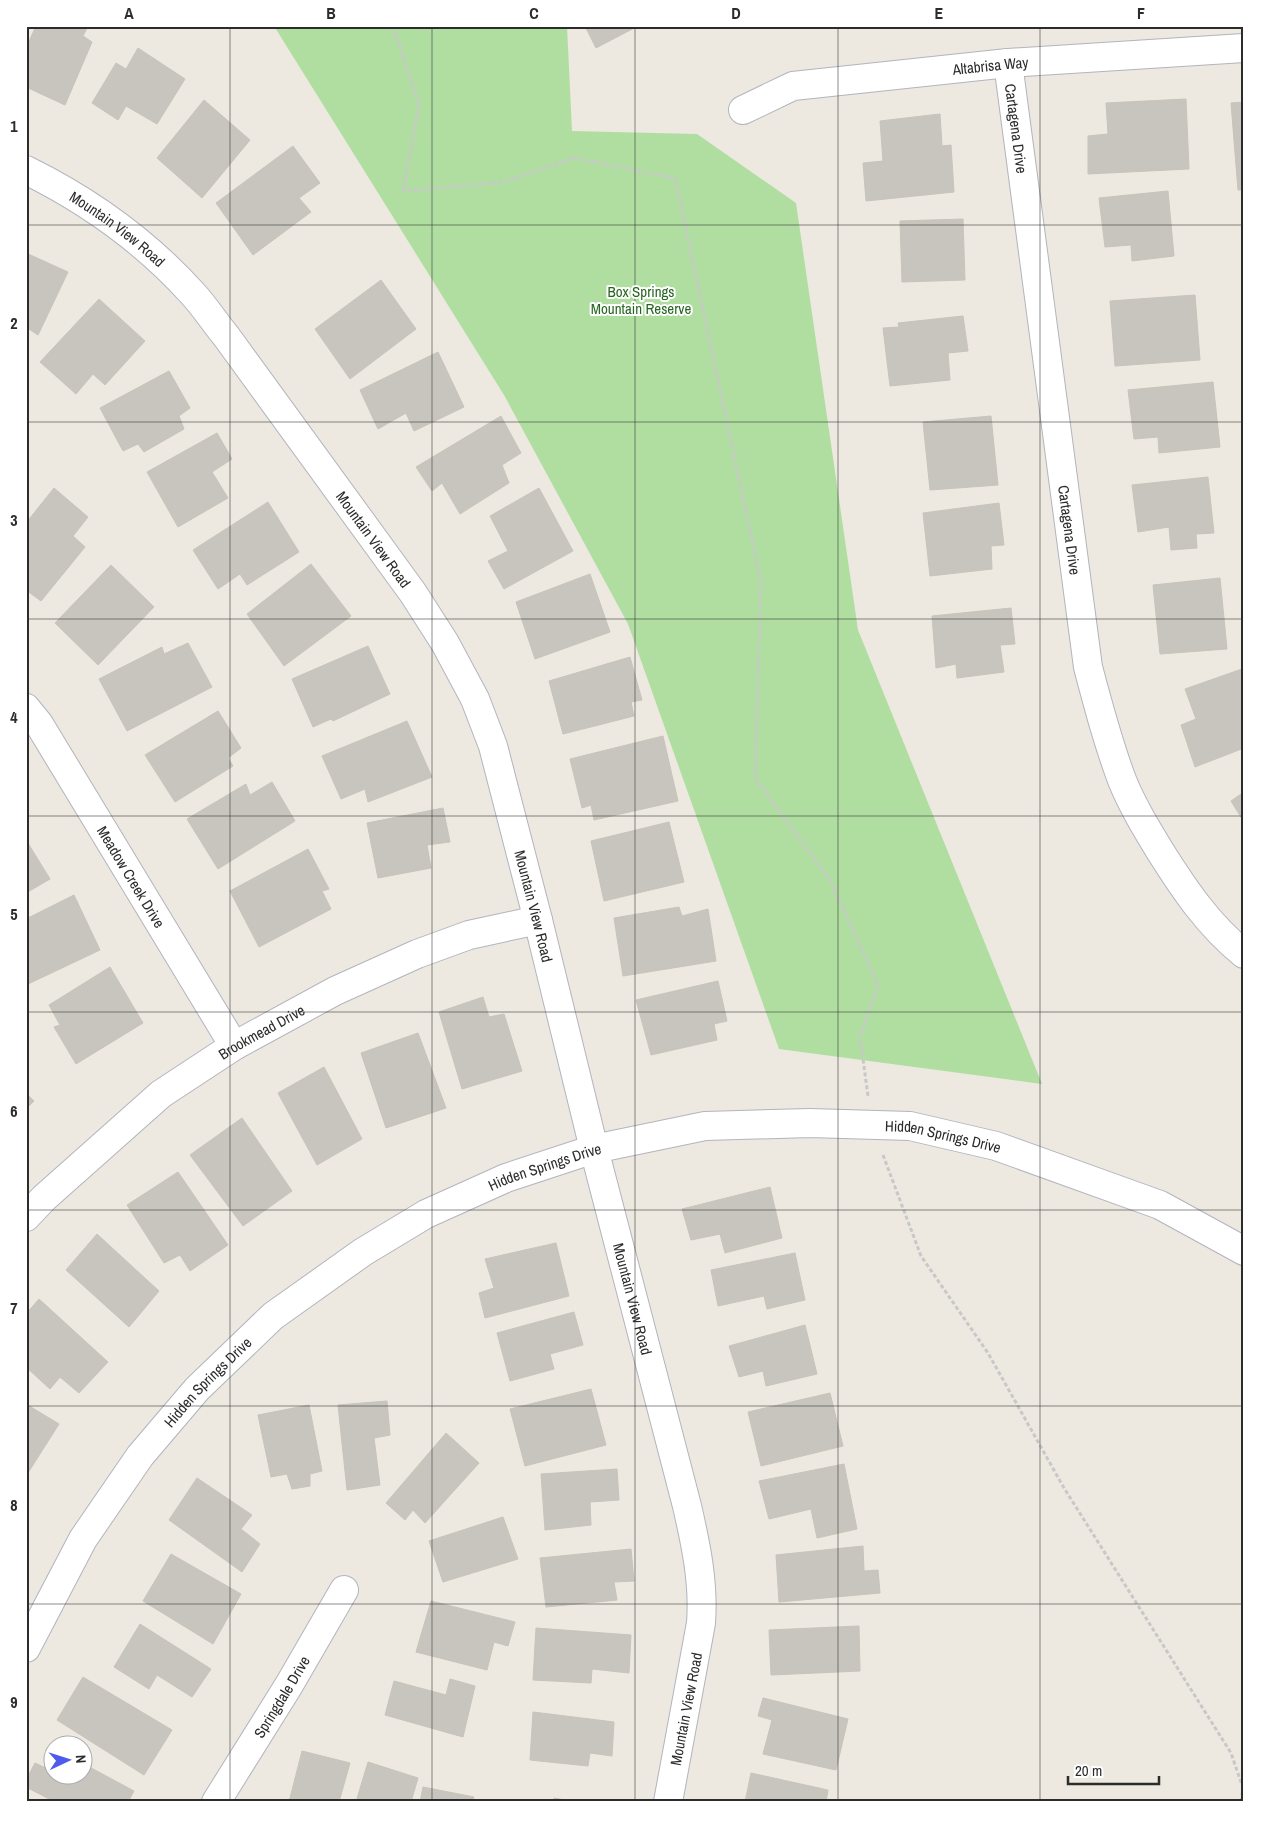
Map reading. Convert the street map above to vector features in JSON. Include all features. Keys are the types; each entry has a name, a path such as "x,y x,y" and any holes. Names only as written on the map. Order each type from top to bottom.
{"street":[{"name":"Altabrisa Way","path":"743,110 793,86 1008,63 1244,48"},
{"name":"Cartagena Drive","path":"1008,63 1088,667 1107,738 1123,782 1146,829 1180,882 1207,919 1244,954"},
{"name":"Mountain View Road","path":"26,170 58,186 102,213 149,250 194,295 226,336 413,593 445,643 475,700 486,727 493,746 538,920 594,1149 687,1506 701,1576 703,1600 699,1644 668,1802"},
{"name":"Meadow Creek Drive","path":"26,708 39,724 234,1046"},
{"name":"Brookmead Drive","path":"26,1217 44,1198 161,1094 234,1046 335,991 417,954 469,935 538,920"},
{"name":"Hidden Springs Drive","path":"26,1648 83,1540 140,1456 196,1389 273,1316 363,1252 426,1214 506,1178 594,1149 706,1126 810,1122 910,1126 996,1146 1160,1205 1244,1251"},
{"name":"Springdale Drive","path":"216,1802 258,1736 344,1590"}],"path":[{"path":"393,26 419,105 403,191 504,182 574,158 675,178 761,582 755,778 830,880 878,985 860,1037 872,1125 921,1256 988,1353 1064,1488 1231,1752 1243,1788 1241,1802"}],"green space":[{"name":"Box Springs Mountain Reserve","path":"274,26 567,26 572,131 697,134 796,203 858,630 1042,1084 779,1049 628,624 504,395"}],"building":[{"path":"36,26 88,26 83,36 92,42 65,105 26,87 26,48"},
{"path":"585,26 638,26 596,48"},
{"path":"138,48 185,79 157,124 126,106 118,120 92,103 116,63 126,69"},
{"path":"1186,99 1189,169 1088,174 1088,136 1108,134 1106,103"},
{"path":"204,100 250,140 202,198 157,158"},
{"path":"1244,102 1244,190 1238,190 1231,103"},
{"path":"940,114 942,146 951,145 954,192 866,201 863,163 883,161 880,121"},
{"path":"293,146 320,183 299,198 311,212 253,255 216,203"},
{"path":"1168,191 1174,256 1132,261 1131,245 1105,247 1099,198"},
{"path":"963,219 965,280 902,282 900,221"},
{"path":"26,253 68,272 38,335 29,329 26,337"},
{"path":"381,280 416,329 350,379 315,329"},
{"path":"1195,295 1200,360 1115,366 1110,301"},
{"path":"99,299 145,341 105,385 93,374 76,394 40,362"},
{"path":"963,316 968,351 948,353 950,380 890,386 883,328 899,327 898,323"},
{"path":"438,352 464,407 414,431 406,413 378,429 360,390"},
{"path":"169,371 190,408 179,416 184,429 144,452 138,444 123,451 100,408"},
{"path":"1213,382 1220,447 1159,453 1158,437 1134,439 1128,390"},
{"path":"501,416 521,453 502,465 509,483 460,514 442,483 432,491 416,467"},
{"path":"991,416 998,485 930,490 923,422"},
{"path":"217,433 232,459 212,472 228,498 178,527 147,472"},
{"path":"1208,477 1214,533 1196,534 1197,548 1171,550 1169,527 1138,532 1132,485"},
{"path":"54,488 88,517 73,536 85,547 41,601 26,590 26,523"},
{"path":"539,488 573,551 504,589 488,561 508,551 490,516"},
{"path":"268,502 299,552 247,585 240,574 218,589 193,550"},
{"path":"999,503 1004,545 991,546 992,569 930,576 923,513"},
{"path":"311,564 351,616 284,666 247,614"},
{"path":"111,565 154,607 98,665 55,623"},
{"path":"590,574 610,632 535,659 516,602"},
{"path":"1220,578 1227,649 1160,654 1153,585"},
{"path":"1011,608 1015,644 1000,645 1004,672 957,678 956,664 936,668 932,616"},
{"path":"188,643 212,687 127,731 99,679 162,647 164,654"},
{"path":"368,646 390,694 333,721 331,719 313,727 292,679"},
{"path":"630,657 642,700 631,702 634,716 563,734 549,681"},
{"path":"1242,669 1244,674 1244,748 1195,767 1181,725 1196,719 1185,689"},
{"path":"218,711 241,748 228,758 233,766 175,802 145,755"},
{"path":"407,721 432,777 368,802 365,789 341,799 322,756"},
{"path":"663,736 678,801 594,820 591,805 582,808 570,759"},
{"path":"272,782 295,821 218,869 187,819 246,784 250,795"},
{"path":"1244,792 1244,822 1231,801"},
{"path":"443,808 450,842 427,845 431,868 378,878 367,823"},
{"path":"669,822 684,882 604,901 591,841"},
{"path":"26,840 50,879 26,893"},
{"path":"308,849 329,889 322,891 331,909 259,947 230,891"},
{"path":"74,895 100,950 26,985 26,919"},
{"path":"679,907 682,916 708,909 716,961 623,976 614,918"},
{"path":"110,967 143,1023 76,1064 54,1027 60,1025 49,1005"},
{"path":"718,981 727,1021 714,1024 717,1040 651,1055 636,1000"},
{"path":"483,997 489,1017 504,1014 522,1071 462,1089 439,1012"},
{"path":"418,1033 446,1108 386,1128 361,1053"},
{"path":"324,1067 362,1139 317,1165 278,1093"},
{"path":"26,1093 34,1101 26,1109"},
{"path":"242,1118 292,1191 243,1226 190,1155"},
{"path":"178,1172 228,1245 190,1271 180,1255 164,1263 127,1205"},
{"path":"770,1187 782,1238 725,1253 720,1234 691,1240 682,1209"},
{"path":"97,1234 159,1291 129,1327 66,1270"},
{"path":"556,1243 569,1296 485,1318 479,1293 494,1288 485,1259"},
{"path":"795,1253 805,1300 767,1309 764,1296 718,1306 711,1270"},
{"path":"39,1299 108,1362 79,1393 60,1377 50,1389 26,1367 26,1314"},
{"path":"574,1312 583,1345 550,1354 554,1369 510,1381 497,1333"},
{"path":"805,1325 817,1374 766,1386 763,1371 739,1377 729,1346"},
{"path":"591,1389 606,1445 525,1466 510,1409"},
{"path":"830,1393 843,1446 761,1466 748,1412"},
{"path":"387,1401 390,1435 374,1438 380,1485 347,1490 338,1405"},
{"path":"26,1404 59,1424 26,1476"},
{"path":"309,1405 322,1471 310,1474 310,1486 292,1489 287,1474 271,1477 258,1415"},
{"path":"446,1433 479,1463 425,1523 413,1510 405,1520 386,1503"},
{"path":"844,1464 857,1529 817,1538 811,1509 769,1519 759,1481"},
{"path":"617,1469 619,1500 590,1502 591,1525 545,1530 541,1474"},
{"path":"197,1478 252,1515 241,1529 260,1544 242,1572 169,1520"},
{"path":"503,1517 518,1559 443,1582 429,1541"},
{"path":"863,1546 864,1571 878,1570 880,1593 779,1602 776,1555"},
{"path":"631,1549 634,1581 614,1582 617,1600 546,1607 540,1558"},
{"path":"171,1554 241,1594 213,1644 143,1601"},
{"path":"431,1601 515,1622 508,1646 494,1642 487,1670 416,1652"},
{"path":"140,1624 211,1669 192,1697 157,1675 149,1689 114,1667"},
{"path":"859,1626 860,1671 771,1675 769,1630"},
{"path":"536,1628 631,1635 629,1673 592,1669 591,1683 533,1680"},
{"path":"83,1677 172,1730 144,1775 92,1742 92,1736 82,1736 57,1720"},
{"path":"450,1679 475,1686 463,1737 385,1715 394,1681 446,1695"},
{"path":"763,1698 848,1719 836,1770 763,1754 772,1720 758,1716"},
{"path":"533,1712 614,1722 612,1756 590,1753 588,1766 530,1760"},
{"path":"302,1751 350,1763 339,1802 289,1802"},
{"path":"368,1762 418,1778 411,1802 356,1802"},
{"path":"35,1763 42,1766 42,1786 92,1786 92,1768 134,1791 128,1802 55,1802 26,1787 26,1780"},
{"path":"751,1773 828,1790 826,1802 745,1802"},
{"path":"423,1787 474,1797 472,1802 420,1802"},
{"path":"554,1798 575,1802 554,1802"}]}
